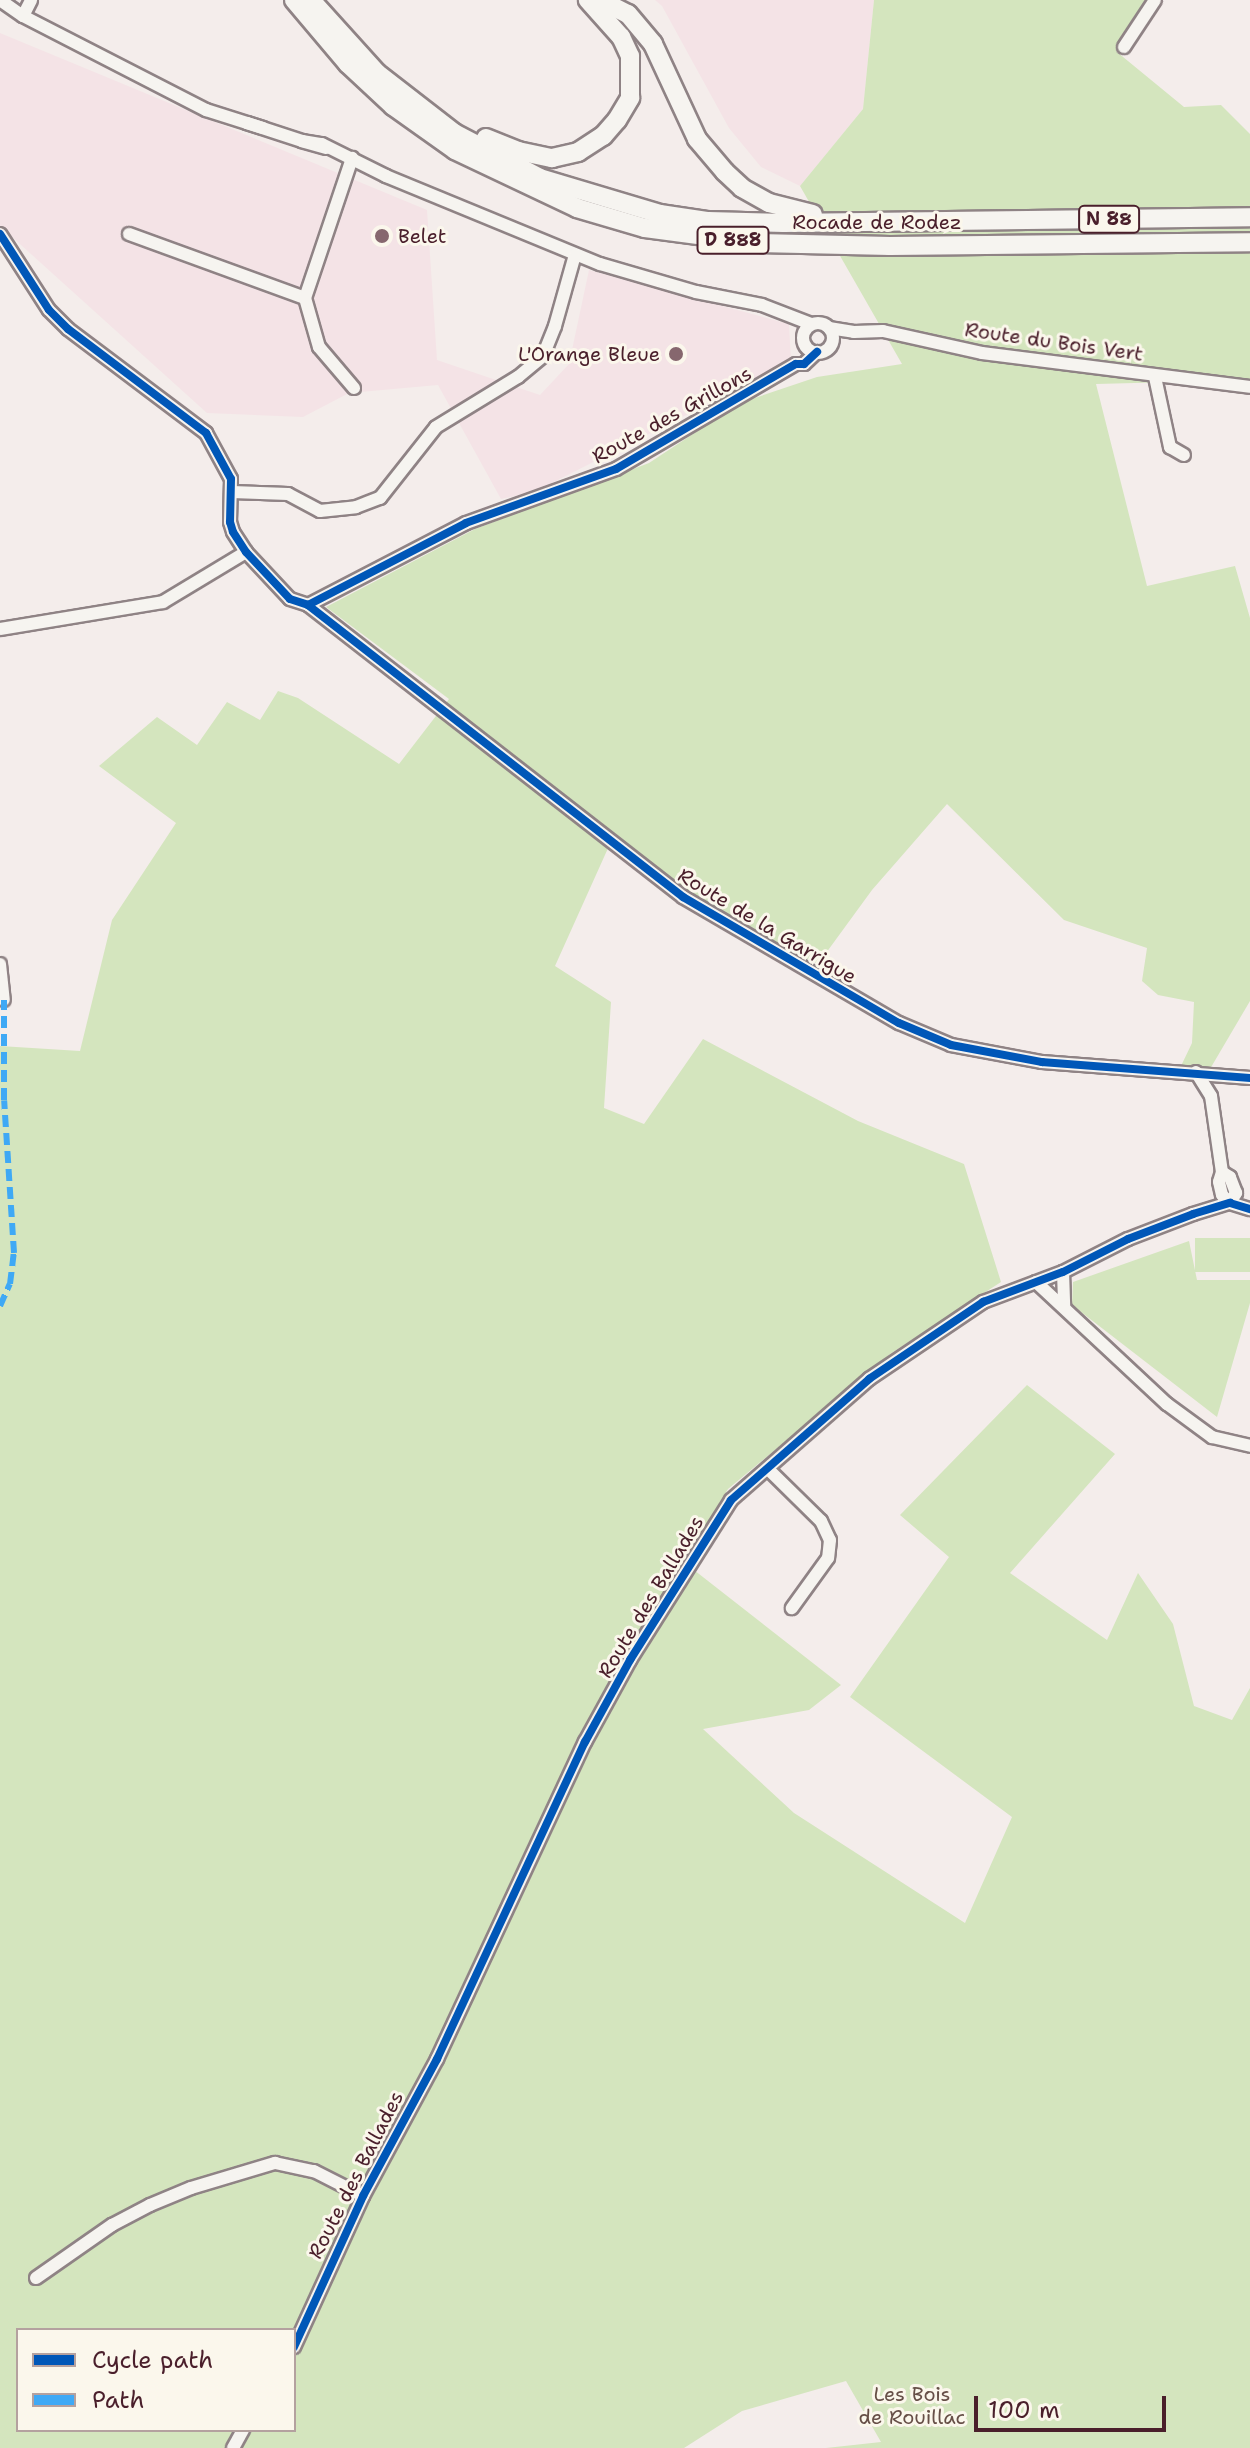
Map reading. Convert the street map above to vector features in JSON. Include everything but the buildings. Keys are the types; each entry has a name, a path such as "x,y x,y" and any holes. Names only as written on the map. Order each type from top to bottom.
{"highway":[{"name":"Rocade de Rodez","path":"294,0 348,64 393,106 455,150 565,203 645,228 758,243 1250,242"},
{"name":"Rocade de Rodez","path":"311,0 350,47 423,111 496,156 578,191 660,214 708,221 1250,217"},
{"path":"320,0 368,55 432,108 497,144 552,158 578,152 603,136 630,98 633,76 630,56 621,37 588,0"},
{"path":"600,0 628,14 653,44 697,139 742,188 769,203 795,212 968,220"}],"street":[{"path":"0,0 23,16 206,110 302,141 322,144 575,255 696,292 762,305 811,324 820,323 829,328 832,337 830,346"},
{"path":"23,16 31,0"},
{"path":"1124,47 1155,0"},
{"path":"352,158 305,298 319,347 354,388"},
{"path":"129,234 305,298"},
{"path":"1,236 49,310 68,329 206,433 228,469 232,492 230,522 246,552 290,599 308,605"},
{"path":"232,492 288,494 320,511 356,507 380,498 436,427 518,377 543,356 575,255"},
{"path":"786,314 804,341 817,352 854,332"},
{"path":"796,364 811,324"},
{"name":"Route du Bois Vert","path":"829,328 854,332 883,331 982,353 1250,387"},
{"name":"Route des Grillons","path":"308,605 466,523 616,469 796,364 804,364 817,352"},
{"path":"1155,377 1170,447 1184,455"},
{"path":"0,629 163,602 246,552"},
{"name":"Route de la Garrigue","path":"308,605 683,897 899,1023 951,1045 1003,1056 1042,1062 1250,1078"},
{"path":"0,964 4,1000"},
{"path":"1196,1072 1211,1096 1222,1172 1230,1177 1236,1193 1230,1203 1250,1209"},
{"name":"Route des Ballades","path":"296,2343 363,2196 437,2059 585,1742 630,1660 715,1520 731,1500 869,1379 983,1302 1063,1272 1128,1239 1230,1203"},
{"path":"1063,1272 1064,1307"},
{"path":"1036,1282 1167,1404 1212,1437 1250,1446"},
{"path":"768,1469 821,1521 830,1540 828,1558 792,1608"},
{"path":"36,2278 112,2225 150,2205 191,2188 275,2163 314,2171 363,2196"}],"shaded area":[{"path":"655,0 874,0 863,109 800,186 761,167 729,128 662,6"},
{"path":"0,33 427,210 437,360 540,395 569,364 589,270 789,324 791,362 534,492 501,499 438,385 349,393 303,417 207,413 0,226"}],"green space":[{"name":"Les Bois de Rouillac","path":"874,0 1145,0 1117,52 1184,107 1221,105 1250,134 1250,380 1096,384 1147,586 1235,566 1250,618 1250,1001 1210,1069 1181,1066 1192,1043 1194,1002 1158,995 1142,981 1147,948 1064,920 947,804 872,890 818,964 686,902 609,846 555,966 611,1002 604,1108 644,1124 703,1039 858,1121 964,1164 1001,1282 890,1354 728,1489 685,1563 841,1685 809,1710 703,1729 794,1813 965,1923 1012,1817 850,1697 949,1557 900,1515 1027,1385 1115,1454 1010,1573 1107,1640 1138,1573 1173,1624 1194,1706 1232,1720 1250,1688 1250,2448 826,2448 881,2442 846,2381 742,2411 684,2448 0,2448 0,1046 80,1051 112,920 176,823 99,766 157,717 197,745 227,702 260,720 278,691 298,698 399,764 449,699 326,607 475,529 649,463 740,403 817,377 902,364 800,186 863,109"},
{"path":"1195,1238 1250,1238 1250,1272 1195,1272"},
{"path":"1189,1241 1197,1280 1250,1280 1250,1303 1217,1417 1072,1305 1073,1282"}],"marked path":[{"path":"0,1306 10,1284 14,1253 4,1100 4,1000"}],"cycle path":[{"path":"0,234 49,310 68,329 206,433 231,479 230,522 233,532 246,552 290,599 308,605 466,523 616,469 796,364 804,364 817,352"},
{"path":"308,605 683,897 899,1023 951,1045 1042,1062 1250,1078"},
{"path":"296,2343 363,2196 437,2059 585,1742 630,1660 731,1500 869,1379 983,1302 1063,1272 1128,1239 1193,1214 1230,1203 1250,1209"}],"place":[{"name":"Belet","path":"382,236"},
{"name":"L'Orange Bleue","path":"676,354"}]}
